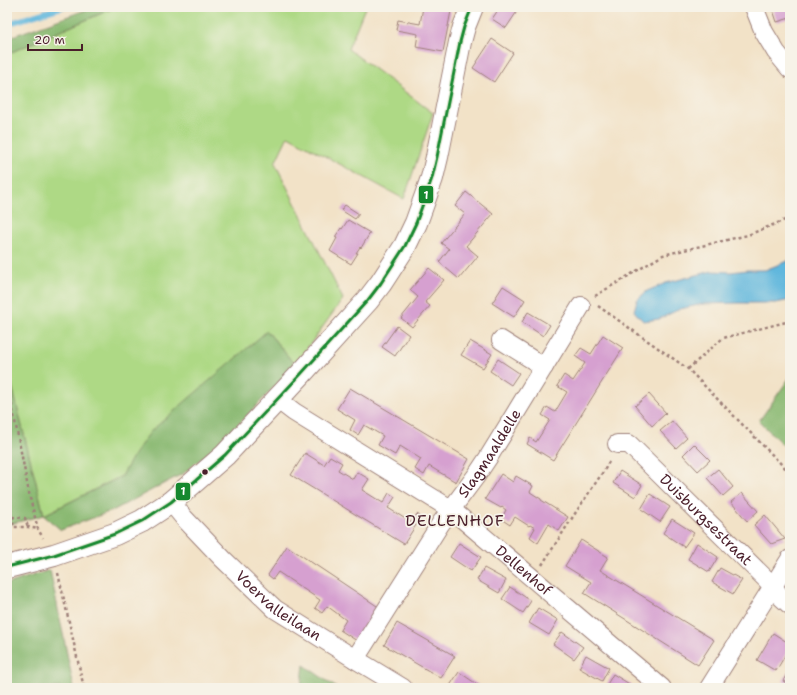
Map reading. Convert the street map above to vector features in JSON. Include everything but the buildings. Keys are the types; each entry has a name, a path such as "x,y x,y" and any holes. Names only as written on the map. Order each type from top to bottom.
{"street":[{"path":"7,567 54,555 115,534 155,513 171,502 225,454 368,300 405,246 416,223 432,178 460,42 472,7"},
{"path":"754,7 764,32 776,52 790,69"},
{"name":"Slagmaaldelle","path":"355,659 441,523 480,470 585,303"},
{"path":"501,340 544,367"},
{"name":"Dellenhof","path":"277,399 294,412 452,510 662,688"},
{"name":"Duisburgsestraat","path":"617,444 629,444 773,586 779,595 790,605"},
{"name":"Voervalleilaan","path":"171,502 223,559 275,609 403,688"},
{"path":"709,688 790,559"}],"path":[{"path":"790,218 748,235 663,255 585,303 688,369 790,473"},
{"path":"688,369 723,338 790,321"},
{"path":"7,380 30,498 38,529 54,555 84,688"},
{"path":"533,579 605,469 617,444"},
{"path":"7,512 12,517 14,527 38,529"},
{"path":"12,517 25,518 28,527"}],"green space":[{"path":"94,7 116,7 7,54 7,38"},
{"path":"116,7 367,7 364,10 348,49 433,113 404,199 288,136 275,163 343,299 295,365 267,331 136,453 122,476 44,515 7,366 7,54"},
{"path":"267,331 295,365 225,439 184,473 114,510 61,530 43,515 7,525 7,366 44,515 122,476 135,453 151,431"},
{"path":"790,377 790,452 759,421"},
{"path":"50,570 74,688 10,688 7,674 7,584"},
{"path":"304,665 337,688 301,688"}],"water":[{"path":"790,260 790,300 776,303 703,304 680,309 659,319 643,321 634,311 637,300 647,291 666,283 712,271 731,272 765,270"}],"waterway":[{"path":"7,24 62,7"}],"transit line":[{"name":"1","path":"7,567 54,555 115,534 142,521 171,502 225,455 368,300 405,246 416,223 425,198 437,157 460,42 472,7"}],"district":[{"name":"DELLENHOF","path":"455,520"}]}
